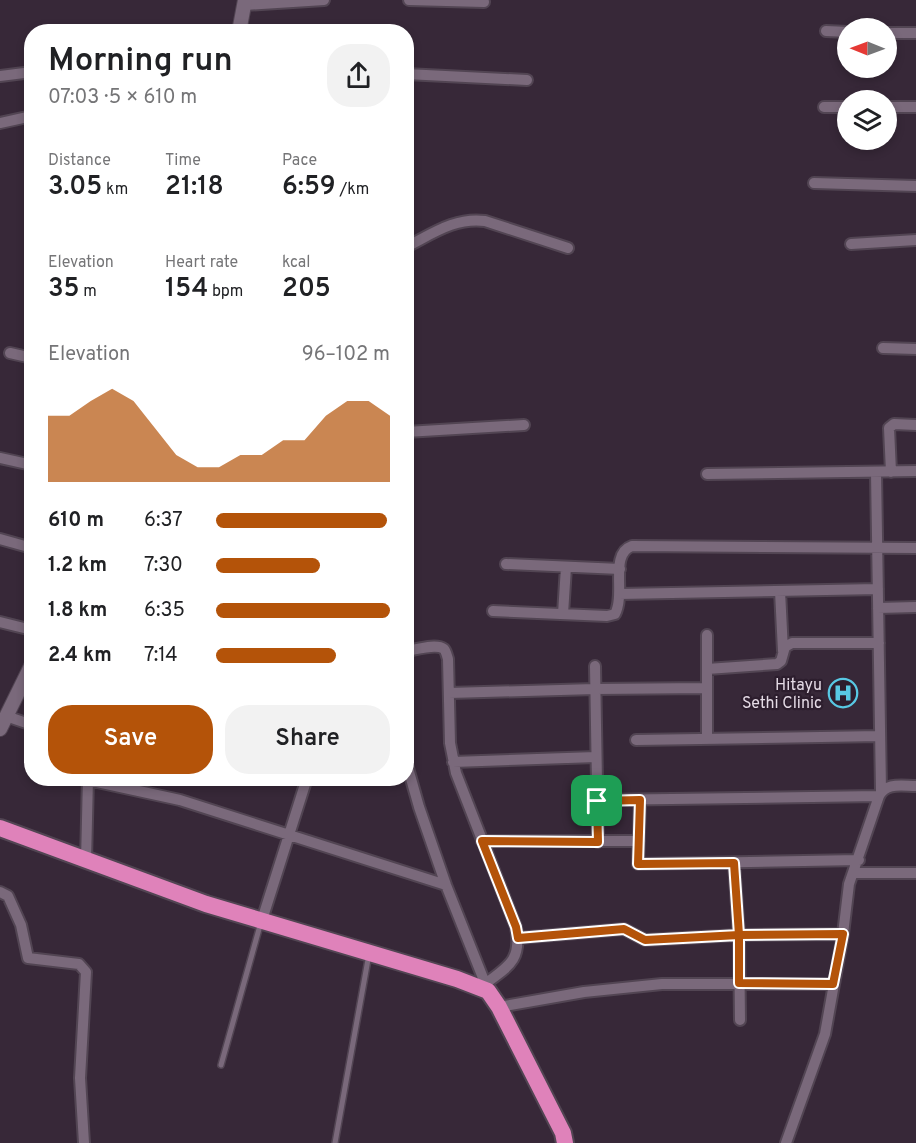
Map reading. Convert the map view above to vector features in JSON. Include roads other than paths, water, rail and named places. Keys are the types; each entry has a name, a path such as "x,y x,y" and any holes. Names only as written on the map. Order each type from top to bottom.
{"highway":[{"path":"0,828 206,904 486,987 499,1007 563,1133 565,1143"}],"street":[{"path":"240,24 244,2 324,0"},
{"path":"409,0 484,2"},
{"path":"826,31 837,32"},
{"path":"897,33 916,33"},
{"path":"0,76 24,73"},
{"path":"414,74 527,80"},
{"path":"824,107 837,107"},
{"path":"897,107 916,107"},
{"path":"0,123 24,118"},
{"path":"814,183 916,186"},
{"path":"414,246 446,227 471,219 485,221 568,248"},
{"path":"851,244 916,240"},
{"path":"883,348 916,349"},
{"path":"10,354 24,357"},
{"path":"891,472 890,428 894,424 916,425"},
{"path":"414,432 524,425"},
{"path":"0,458 24,463"},
{"path":"707,474 916,471"},
{"path":"786,1143 825,1034 843,934 847,896 880,794 876,472"},
{"path":"0,539 24,546"},
{"path":"492,611 615,614 620,594 621,553 632,546 916,548"},
{"path":"506,564 620,568"},
{"path":"563,614 566,567"},
{"path":"620,594 878,589"},
{"path":"707,669 774,665 781,661 783,651 780,591"},
{"path":"878,608 916,607"},
{"path":"0,622 24,628"},
{"path":"707,635 707,739"},
{"path":"783,651 788,644 792,643 879,643"},
{"path":"413,786 446,885 486,987 512,963 517,949 516,927 453,762 450,742 448,659 444,649 436,647 414,650"},
{"path":"595,666 598,842"},
{"path":"0,729 24,680"},
{"path":"449,693 707,688"},
{"path":"6,716 24,722"},
{"path":"636,740 880,736"},
{"path":"453,762 596,757"},
{"path":"86,861 88,786"},
{"path":"119,786 180,800 446,885"},
{"path":"262,920 304,786"},
{"path":"597,801 880,794 888,787 916,786"},
{"path":"640,800 638,864 859,860"},
{"path":"482,841 639,842"},
{"path":"734,863 739,935 740,1020"},
{"path":"853,873 916,873"},
{"path":"0,892 8,896 21,925 28,958 79,964 86,972 81,1048 84,1143"},
{"path":"518,938 624,929 645,940 739,935 843,934"},
{"path":"499,1007 632,987 739,983 833,984"}],"lane":[{"path":"221,1065 262,920"},
{"path":"335,1143 370,953"}],"place":[{"name":"Hitayu Sethi Clinic","path":"843,693"}]}
